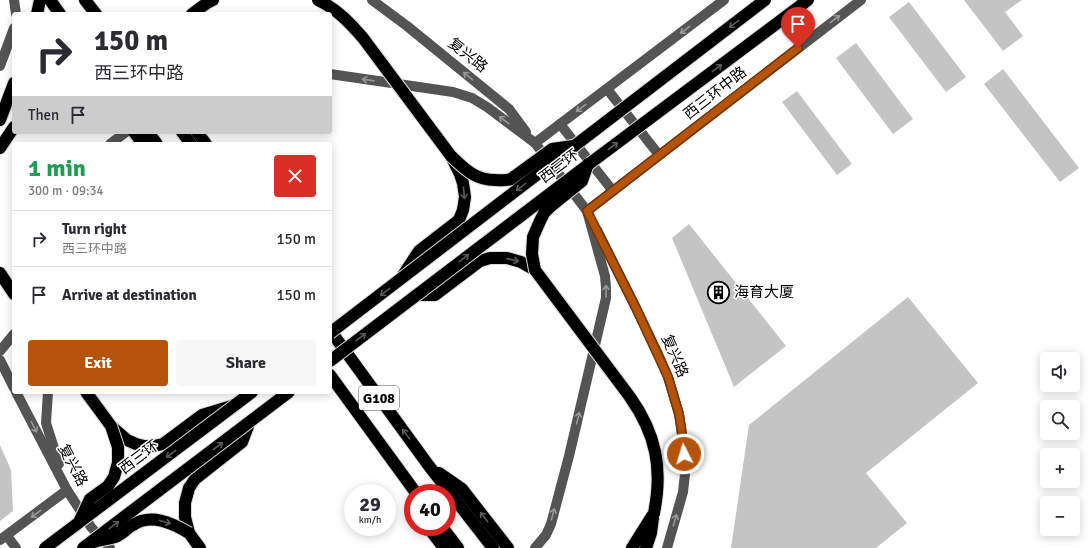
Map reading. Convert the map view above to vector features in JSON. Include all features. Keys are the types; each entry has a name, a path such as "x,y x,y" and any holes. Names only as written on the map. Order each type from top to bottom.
{"highway":[{"path":"37,12 40,0"},
{"path":"50,0 59,12"},
{"path":"85,0 94,12"},
{"path":"195,12 213,0"},
{"path":"318,0 337,11 349,22 363,38 451,156 476,177 486,180 506,181 516,176 552,149 574,146"},
{"name":"西三环","path":"332,331 765,0"},
{"name":"西三环","path":"332,359 588,164 808,0"},
{"path":"0,120 12,88"},
{"path":"0,148 12,130"},
{"path":"400,280 419,251 460,220 465,198 463,183 451,156"},
{"path":"535,270 532,254 533,237 540,221 544,213 551,206 582,181 588,164"},
{"path":"416,296 435,295 480,261 490,258 508,258 521,262 535,270 630,397 651,436 656,455 658,487 651,533 646,548"},
{"path":"0,273 12,291"},
{"name":"G108","path":"332,335 429,466 493,548"},
{"name":"G108","path":"332,378 408,484"},
{"path":"87,394 111,426 127,440 144,446 163,444 202,415 235,405"},
{"name":"西三环","path":"45,548 249,394"},
{"path":"87,545 286,394"},
{"path":"200,548 189,533 185,518 185,503 189,488 195,479 242,442 250,422"},
{"path":"79,523 90,500 108,486 114,477 118,463 118,447 111,426"},
{"path":"429,466 462,489 508,548"},
{"path":"632,548 654,513"},
{"path":"87,545 117,537 134,524 144,520 154,519 166,522 189,533"},
{"path":"435,536 444,548"},
{"path":"449,536 458,548"}],"street":[{"path":"14,0 16,12"},
{"name":"复兴路","path":"372,0 407,26 509,109 587,211 655,348 668,377 679,414 685,474 683,492 667,548"},
{"path":"332,74 453,92 472,98 487,107 535,143 724,0"},
{"name":"西三环中路","path":"587,211 861,0"},
{"path":"0,66 12,33"},
{"path":"607,89 659,155"},
{"path":"560,124 613,191"},
{"path":"113,142 123,134"},
{"path":"535,548 546,535 552,518 569,456 606,298 605,276 587,211"},
{"path":"0,351 12,336"},
{"path":"0,360 12,384"},
{"name":"复兴路","path":"17,394 67,490 91,527 110,548"},
{"path":"16,548 3,538 67,490 46,423 48,394"}],"building":[{"path":"964,0 1022,0 1005,12 1023,36 1003,51"},
{"path":"909,2 966,77 946,92 889,17"},
{"path":"856,43 913,119 893,134 836,58"},
{"path":"1003,69 1079,168 1060,182 984,84"},
{"path":"797,91 852,164 837,175 782,102"},
{"name":"海育大厦","path":"689,224 786,346 734,387 672,238"},
{"path":"908,297 978,383 866,473 907,523 876,548 731,548 749,425"},
{"path":"0,445 11,470 13,511 0,521"}],"place":[{"name":"海育大厦","path":"718,292"}],"route":[{"path":"684,454 679,414 668,377 636,308 587,211 798,48"}]}
